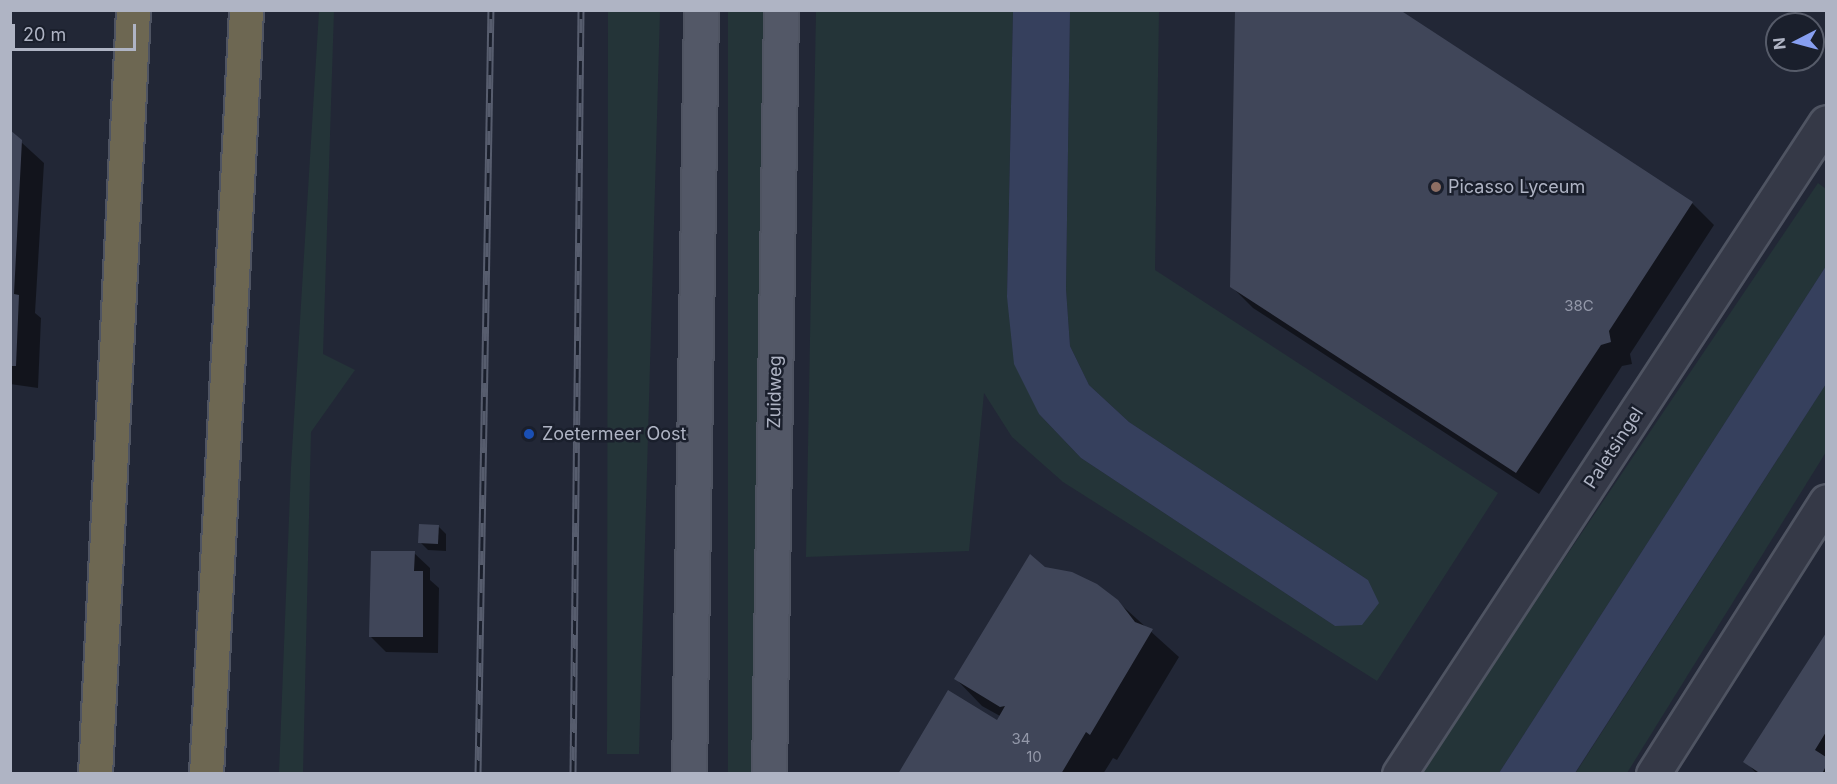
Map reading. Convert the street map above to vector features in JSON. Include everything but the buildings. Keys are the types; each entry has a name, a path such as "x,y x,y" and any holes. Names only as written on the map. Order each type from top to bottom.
{"highway":[{"path":"94,774 133,10"},
{"path":"206,774 246,10"}],"main road":[{"path":"689,774 701,10"},
{"name":"Zuidweg","path":"770,774 781,10"}],"street":[{"name":"Paletsingel","path":"1399,774 1827,122"},
{"path":"1653,774 1827,501"}],"shaded area":[{"path":"319,11 334,11 323,354 355,370 311,432 303,773 279,773 291,467"},
{"path":"608,11 660,11 639,754 607,754"},
{"path":"728,11 765,11 765,774 728,774"},
{"path":"816,11 1013,11 1007,297 1039,414 1081,458 1335,626 1368,580 1129,422 1089,385 1070,346 1066,289 1070,11 1159,11 1155,270 1498,493 1377,681 1063,482 1012,437 984,393 969,551 806,557"},
{"path":"1818,183 1826,189 1826,266 1499,773 1419,774"},
{"path":"1826,384 1826,452 1627,773 1575,774"}],"water":[{"path":"1013,11 1070,11 1066,289 1070,346 1089,385 1129,422 1368,580 1379,603 1362,625 1335,626 1081,458 1039,414 1014,364 1007,297"},
{"path":"1826,266 1826,384 1575,773 1499,773"}],"railway":[{"path":"478,774 491,10"},
{"path":"573,774 581,10"}],"place":[{"name":"Picasso Lyceum","path":"1436,187"},
{"name":"Zoetermeer Oost","path":"529,434"}]}
